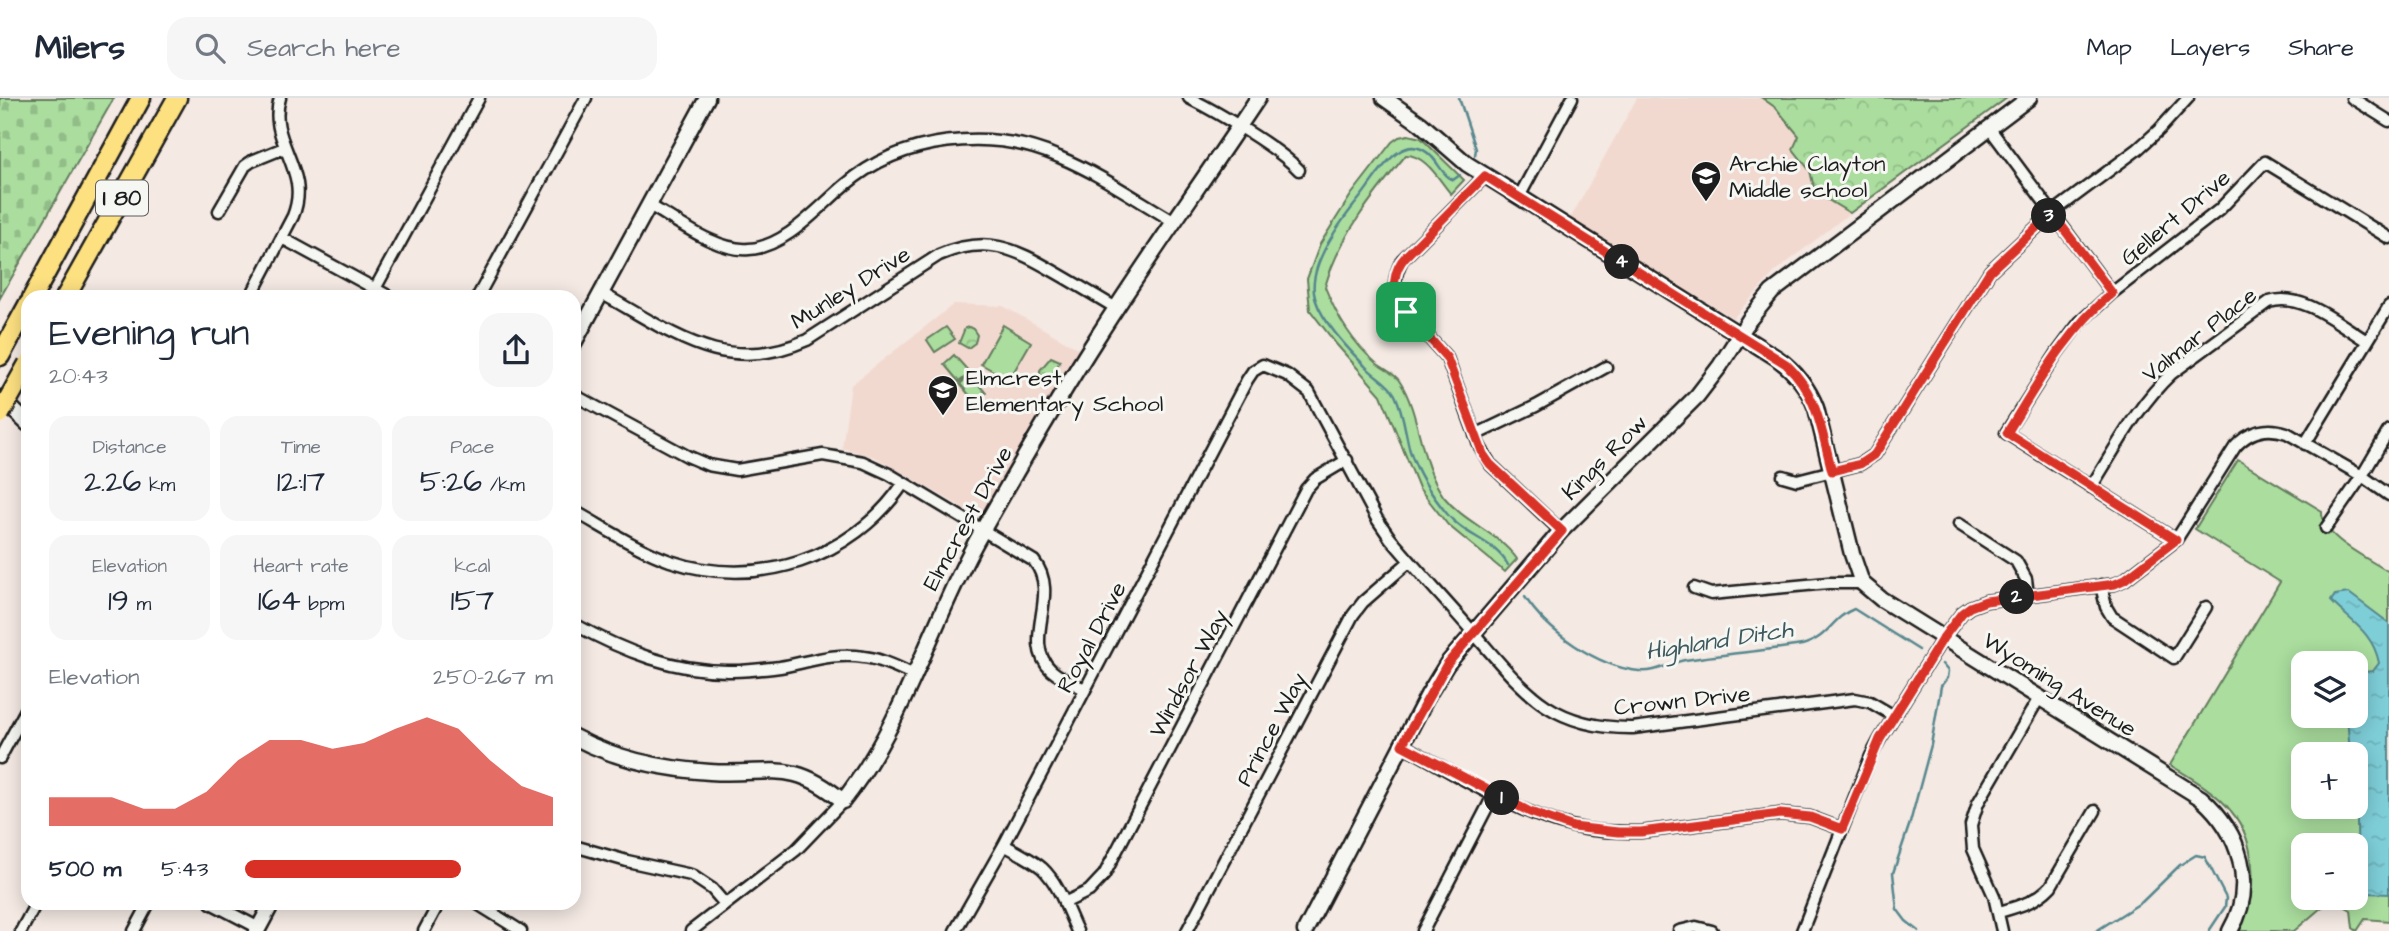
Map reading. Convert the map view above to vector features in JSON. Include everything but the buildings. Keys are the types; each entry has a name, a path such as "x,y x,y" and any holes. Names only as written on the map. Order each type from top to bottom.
{"highway":[{"name":"I 80","path":"36,290 141,98"},
{"name":"I 80","path":"69,290 177,98"},
{"path":"3,349 21,317"},
{"path":"0,414 21,376"}],"street":[{"path":"254,290 293,216 298,195 294,173 277,125 280,98"},
{"path":"374,290 479,98"},
{"path":"481,290 586,98"},
{"path":"581,331 707,98"},
{"path":"1189,98 1285,157 1298,170"},
{"name":"Elmcrest Drive","path":"691,931 796,850 843,801 869,766 887,737 957,578 984,529 1116,308 1258,98"},
{"path":"1384,98 1410,115 1456,156 1485,176 1786,364 1804,384 1816,408 1852,554 1862,583 1828,583 1712,594 1694,588"},
{"path":"1519,197 1572,98"},
{"name":"Kings Row","path":"1305,931 1439,675 1473,632 1562,531 1697,396 1758,308 1781,284 2029,98"},
{"path":"1783,475 1797,480 1860,464 1875,454 1990,271 2052,213 2138,149 2188,98"},
{"path":"2352,98 2389,121"},
{"path":"1990,128 2112,293"},
{"path":"649,205 729,248 759,248 769,246 787,235 848,182 875,164 921,147 973,140 1004,141 1059,156 1175,222"},
{"path":"219,211 245,166 285,148"},
{"name":"Gellert Drive","path":"2091,487 2007,433 2066,339 2080,322 2112,293 2220,211 2265,162 2389,238"},
{"path":"1485,176 1406,256 1398,268 1394,282 1396,298 1447,358 1475,435 1490,464 1562,531"},
{"path":"282,238 367,290"},
{"name":"Munley Drive","path":"601,293 700,347 736,354 760,354 807,340 939,255 959,247 991,245 1027,256 1116,308"},
{"name":"Valmar Place","path":"2091,487 2157,387 2269,302 2284,299 2302,302 2367,341"},
{"path":"2305,444 2389,306"},
{"name":"Crown Drive","path":"1263,365 1287,375 1309,392 1383,529 1518,685 1532,697 1563,715 1596,726 1633,728 1855,699 1875,704 1894,716"},
{"name":"Royal Drive","path":"956,931 1004,845 1247,380 1253,371 1263,365"},
{"path":"1475,435 1536,406 1606,367"},
{"path":"0,397 21,417"},
{"path":"581,399 708,465 737,470 809,456 836,456 874,467 984,529 1029,556 1038,566 1045,591 1039,634 1041,655 1052,671 1085,690"},
{"path":"1802,931 1871,756 1943,638 1970,607 1986,601 2115,584 2124,580 2176,540 2241,440 2250,434 2268,429 2287,433 2362,476 2389,495"},
{"path":"2326,528 2362,476 2389,429"},
{"name":"Windsor Way","path":"1064,903 1089,891 1104,875 1306,489 1321,475 1347,460"},
{"path":"581,515 670,561 709,570 745,572 798,563 838,545 878,515 904,484"},
{"path":"2091,487 2176,540"},
{"path":"1959,524 2016,561 2026,579 2028,596"},
{"name":"Prince Way","path":"1187,931 1353,615 1363,602 1410,561"},
{"name":"Wyoming Avenue","path":"1862,583 1881,599 2201,798 2212,808 2230,832 2241,860 2244,887 2242,901 2230,931"},
{"path":"2101,584 2106,607 2112,617 2120,625 2174,658 2206,607"},
{"path":"581,627 631,652 700,669 752,670 831,656 856,656 882,661 915,675"},
{"path":"2002,931 1994,896 1973,849 1971,825 1978,803 2039,698"},
{"path":"0,758 21,719"},
{"path":"581,740 624,757 672,768 713,772 789,771 816,781 843,801"},
{"path":"1402,745 1551,821 1596,831 1641,832 1780,814 1810,817 1842,829"},
{"path":"1423,931 1494,794"},
{"path":"1999,912 2023,906 2051,886 2095,811"},
{"path":"1004,845 1041,867 1052,881 1077,931"},
{"path":"581,848 691,874 712,889 726,904"},
{"path":"21,931 32,910"},
{"path":"134,931 145,910"},
{"path":"224,910 258,929 268,910"},
{"path":"424,931 435,910"},
{"path":"488,910 521,931"},
{"path":"1679,931 1696,927 1712,931"}],"shaded area":[{"name":"Archie Clayton Middle school","path":"1637,98 1762,98 1776,108 1799,136 1793,149 1810,171 1815,192 1850,213 1776,271 1733,318 1570,219"},
{"name":"Elmcrest Elementary School","path":"954,304 1003,306 1079,349 987,507 980,513 972,513 875,457 842,448 851,385"}],"green space":[{"path":"0,98 114,98 0,298"},
{"path":"1762,98 2007,98 1850,213 1815,192 1810,171 1793,149 1799,136 1776,108"},
{"path":"1408,135 1421,138 1464,180 1451,194 1426,164 1406,155 1348,234 1325,287 1352,337 1375,362 1400,382 1412,409 1430,469 1444,497 1517,559 1505,572 1448,525 1419,488 1381,395 1310,310 1307,279 1320,244 1351,195 1392,142"},
{"path":"1003,325 1031,342 1009,380 981,364"},
{"path":"946,327 955,339 935,352 927,340"},
{"path":"969,327 977,335 975,343 968,348 959,343 965,328"},
{"path":"954,355 970,373 959,382 944,364"},
{"path":"1051,357 1060,361 1051,378 1047,379 1040,374 1040,370"},
{"path":"970,375 986,393 975,402 960,384"},
{"path":"2238,460 2322,511 2323,521 2337,538 2389,572 2389,921 2365,919 2357,931 2353,928 2351,910 2368,910 2368,833 2291,833 2291,910 2318,910 2294,931 2239,931 2250,902 2252,886 2246,838 2240,824 2218,797 2170,765 2280,582 2195,529"}],"water":[{"path":"2349,593 2389,623 2389,894 2368,893 2368,833 2357,833 2357,819 2368,819 2368,742 2349,742 2348,728 2368,728 2368,672 2373,671 2379,663 2366,635 2331,601 2335,595"}],"waterway":[{"name":"Highland Ditch","path":"1459,98 1476,149 1475,155"},
{"name":"Highland Ditch","path":"1460,175 1453,180 1421,149 1410,147 1391,158 1328,243 1317,269 1314,293 1321,312 1335,332 1395,395 1413,460 1437,501 1455,522 1496,550 1508,565"},
{"name":"Highland Ditch","path":"1525,597 1546,622 1574,645 1607,663 1639,671 1657,669 1685,660 1802,645 1819,637 1840,617 1854,609 1919,650"},
{"name":"Highland Ditch","path":"1919,931 1906,921 1897,909 1893,873 1931,745 1941,686 1947,678 1948,671 1942,664"},
{"name":"Highland Ditch","path":"2096,931 2142,902 2180,865 2196,855 2205,857 2226,898 2225,907 2209,931"}],"place":[{"name":"Archie Clayton Middle school","path":"1706,203"},
{"name":"Elmcrest Elementary School","path":"943,417"}],"route":[{"path":"1485,176 1786,364 1811,396 1832,471 1860,464 1875,454 1990,271 2052,213 2112,293 2080,322 2066,339 2007,433 2176,540 2115,584 1986,601 1962,613 1943,638 1880,739 1842,829 1810,817 1780,814 1641,832 1596,831 1551,821 1402,745 1447,664 1562,531 1490,464 1479,445 1447,358 1406,312 1396,298 1394,282 1402,260 1485,176"}]}
